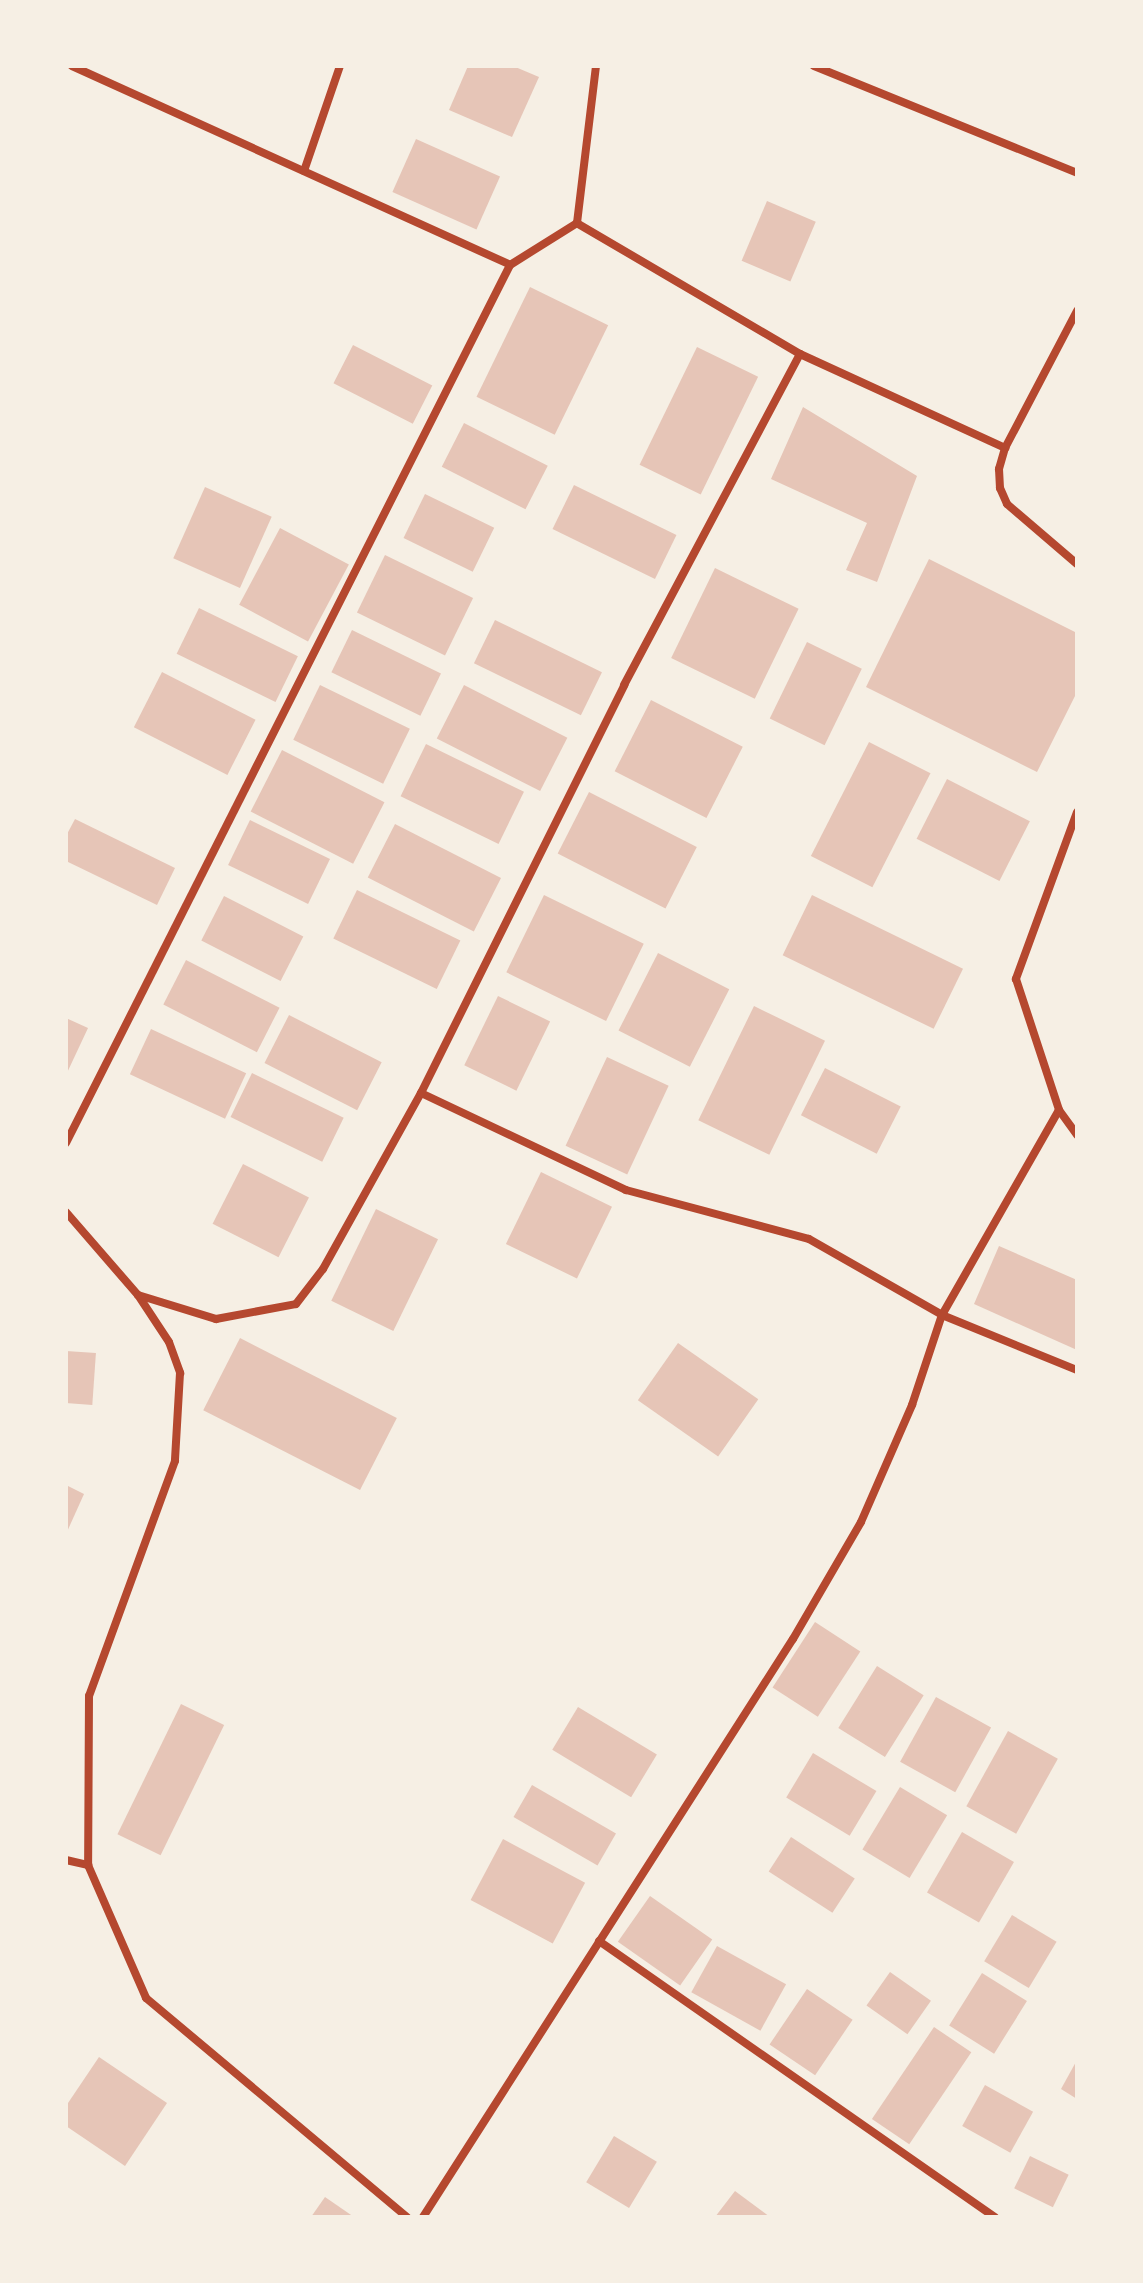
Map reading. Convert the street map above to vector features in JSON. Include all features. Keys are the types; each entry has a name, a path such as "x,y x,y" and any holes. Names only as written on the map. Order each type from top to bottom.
{"street":[{"path":"72,66 510,265"},
{"path":"304,171 340,66"},
{"path":"577,223 596,66"},
{"path":"814,66 1077,173"},
{"path":"66,1143 510,265 577,223"},
{"path":"577,223 800,354 1005,448"},
{"path":"1077,311 1005,448 999,469 1000,488 1007,504 1077,564"},
{"path":"138,1295 216,1319 296,1304 323,1269 421,1093 624,685 800,354"},
{"path":"1077,812 1016,979 1059,1110 1077,1135"},
{"path":"421,1093 626,1190 809,1239 942,1315 1077,1370"},
{"path":"423,2217 793,1639 861,1522 912,1405 942,1315 1059,1110"},
{"path":"66,1212 138,1295 169,1342 180,1373 175,1461 89,1696 88,1865 146,1998 407,2217"},
{"path":"66,1860 88,1865"},
{"path":"599,1941 995,2217"}],"building":[{"path":"468,66 513,66 539,77 512,137 449,110"},
{"path":"416,139 500,176 476,229 392,192"},
{"path":"767,201 816,222 790,282 742,261"},
{"path":"530,287 608,325 555,435 477,397"},
{"path":"353,345 432,385 413,424 333,383"},
{"path":"697,347 758,377 701,495 640,465"},
{"path":"803,407 917,476 877,582 846,570 867,523 771,479"},
{"path":"464,423 548,466 526,509 442,467"},
{"path":"574,485 676,535 655,579 553,529"},
{"path":"205,487 272,517 240,588 173,558"},
{"path":"425,494 494,528 473,572 404,538"},
{"path":"280,528 349,565 308,641 239,605"},
{"path":"385,555 473,598 445,655 357,613"},
{"path":"929,559 1077,633 1077,692 1037,772 866,687"},
{"path":"715,568 799,609 755,699 671,658"},
{"path":"199,608 298,656 276,702 177,654"},
{"path":"495,620 602,672 581,715 474,663"},
{"path":"352,630 441,673 420,716 331,672"},
{"path":"807,642 862,669 825,745 770,718"},
{"path":"162,672 256,720 227,775 134,727"},
{"path":"320,685 410,729 383,784 293,740"},
{"path":"464,685 567,738 540,791 437,738"},
{"path":"651,700 743,747 706,818 615,771"},
{"path":"869,742 930,773 872,887 811,856"},
{"path":"426,744 524,792 499,844 401,796"},
{"path":"282,750 384,802 353,864 251,811"},
{"path":"947,779 1030,821 999,881 917,839"},
{"path":"589,792 697,847 665,908 558,853"},
{"path":"75,819 175,868 157,905 66,861 66,836"},
{"path":"250,820 330,859 308,904 228,865"},
{"path":"395,824 501,878 474,931 368,877"},
{"path":"357,890 460,940 437,989 333,939"},
{"path":"544,895 644,944 606,1021 506,972"},
{"path":"812,895 963,969 934,1029 783,955"},
{"path":"224,896 303,936 281,981 201,941"},
{"path":"658,953 729,989 690,1067 619,1031"},
{"path":"186,960 280,1008 257,1052 163,1005"},
{"path":"498,996 550,1021 516,1091 464,1065"},
{"path":"754,1006 825,1041 769,1155 698,1120"},
{"path":"289,1015 382,1062 357,1110 264,1063"},
{"path":"66,1018 88,1028 66,1075"},
{"path":"151,1029 246,1073 225,1119 130,1074"},
{"path":"607,1057 669,1086 627,1175 566,1146"},
{"path":"825,1068 901,1107 877,1154 801,1115"},
{"path":"252,1073 344,1118 322,1162 231,1117"},
{"path":"243,1164 309,1198 279,1257 213,1224"},
{"path":"541,1172 612,1207 577,1279 506,1244"},
{"path":"376,1209 438,1239 393,1331 331,1301"},
{"path":"999,1246 1077,1280 1077,1350 974,1304"},
{"path":"240,1338 397,1418 360,1490 203,1410"},
{"path":"678,1343 758,1399 718,1457 638,1400"},
{"path":"66,1351 96,1353 92,1405 66,1403"},
{"path":"66,1485 84,1494 66,1534"},
{"path":"815,1622 860,1651 818,1717 773,1687"},
{"path":"877,1666 924,1695 885,1757 838,1728"},
{"path":"936,1697 991,1728 955,1792 900,1762"},
{"path":"181,1704 224,1725 161,1855 117,1834"},
{"path":"578,1707 657,1754 631,1797 552,1750"},
{"path":"1008,1731 1058,1759 1016,1834 966,1806"},
{"path":"813,1753 876,1791 850,1836 786,1798"},
{"path":"532,1785 616,1834 598,1866 514,1817"},
{"path":"900,1787 947,1815 910,1878 862,1850"},
{"path":"962,1832 1014,1862 979,1923 927,1893"},
{"path":"791,1837 855,1878 832,1913 769,1871"},
{"path":"503,1839 585,1883 553,1944 471,1900"},
{"path":"650,1896 712,1940 680,1985 618,1942"},
{"path":"1012,1915 1057,1942 1029,1988 984,1961"},
{"path":"717,1946 786,1984 760,2031 691,1992"},
{"path":"890,1972 931,2001 907,2034 866,2006"},
{"path":"982,1973 1027,2001 994,2054 949,2026"},
{"path":"807,1989 853,2020 815,2075 770,2045"},
{"path":"934,2027 971,2052 909,2144 872,2119"},
{"path":"99,2057 167,2103 125,2166 66,2126 66,2106"},
{"path":"1077,2060 1077,2099 1061,2089"},
{"path":"985,2085 1033,2112 1010,2153 962,2126"},
{"path":"614,2136 657,2162 629,2208 586,2182"},
{"path":"1030,2156 1069,2175 1053,2207 1014,2188"},
{"path":"735,2191 770,2217 715,2217"},
{"path":"325,2197 354,2217 311,2217"}]}
